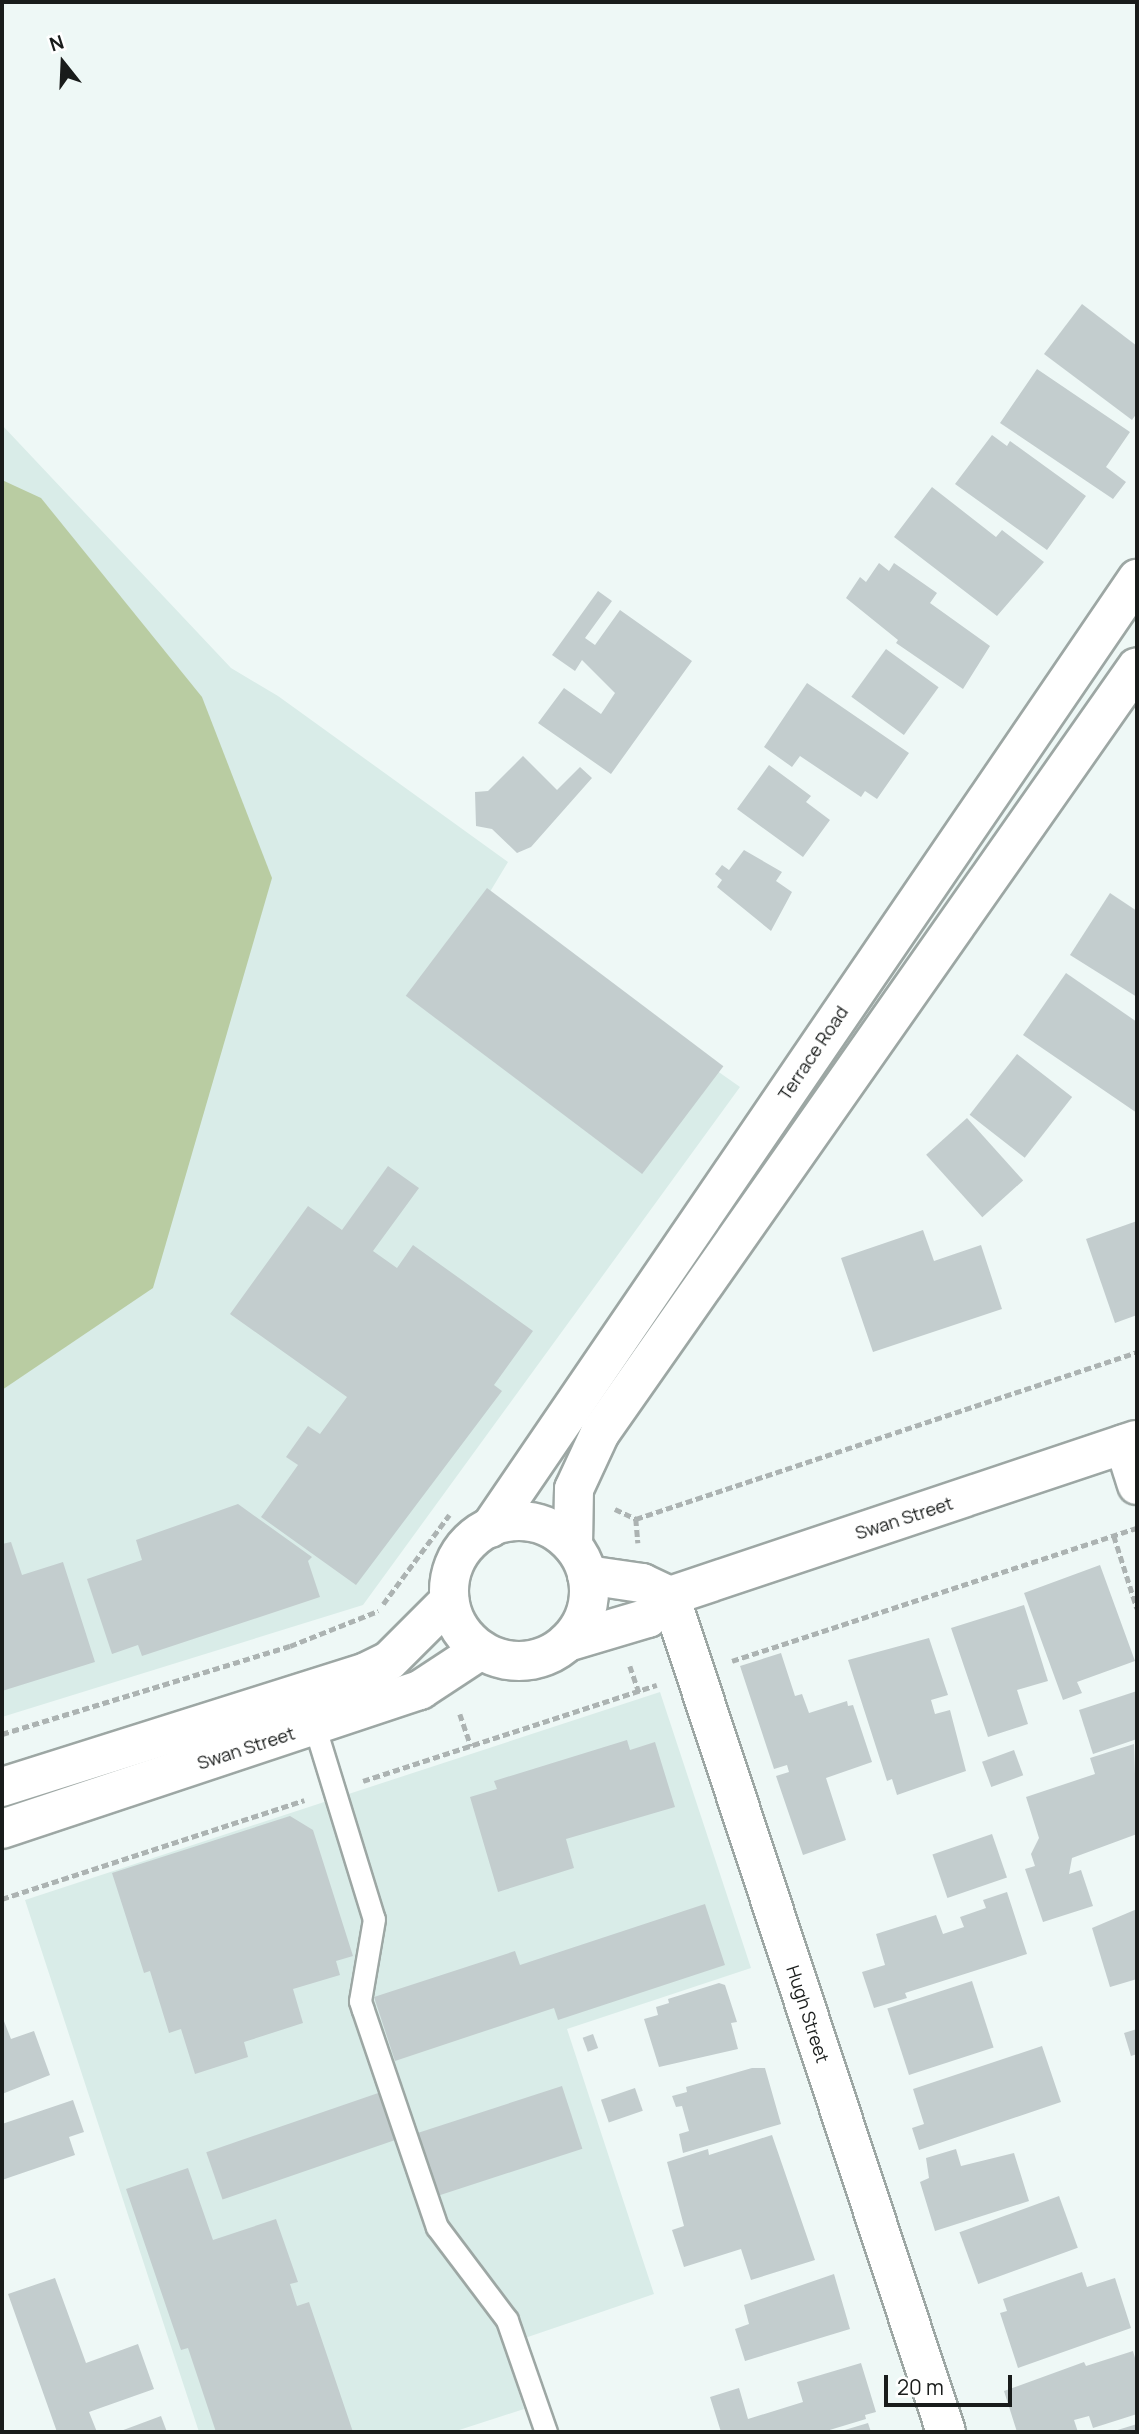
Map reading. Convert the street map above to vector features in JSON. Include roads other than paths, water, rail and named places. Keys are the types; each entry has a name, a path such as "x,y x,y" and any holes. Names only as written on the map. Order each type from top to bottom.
{"street":[{"name":"Terrace Road","path":"490,1528 1137,579"},
{"path":"670,1595 580,1561 535,1523 490,1528 462,1550 449,1583 449,1601 459,1629 481,1650 519,1661 545,1656 567,1642 586,1611 580,1561 574,1489 600,1433 1137,667"},
{"path":"1131,1442 1137,1485"},
{"name":"Swan Street","path":"567,1642 648,1618 670,1595 1131,1442"},
{"name":"Hugh Street","path":"670,1595 946,2432"},
{"name":"Swan Street","path":"2,1829 309,1709 389,1661 449,1601"},
{"name":"Swan Street","path":"2,1787 309,1709 420,1690 481,1650"}],"lane":[{"path":"309,1709 374,1919 360,2001 438,2227 507,2320 546,2432"}]}
